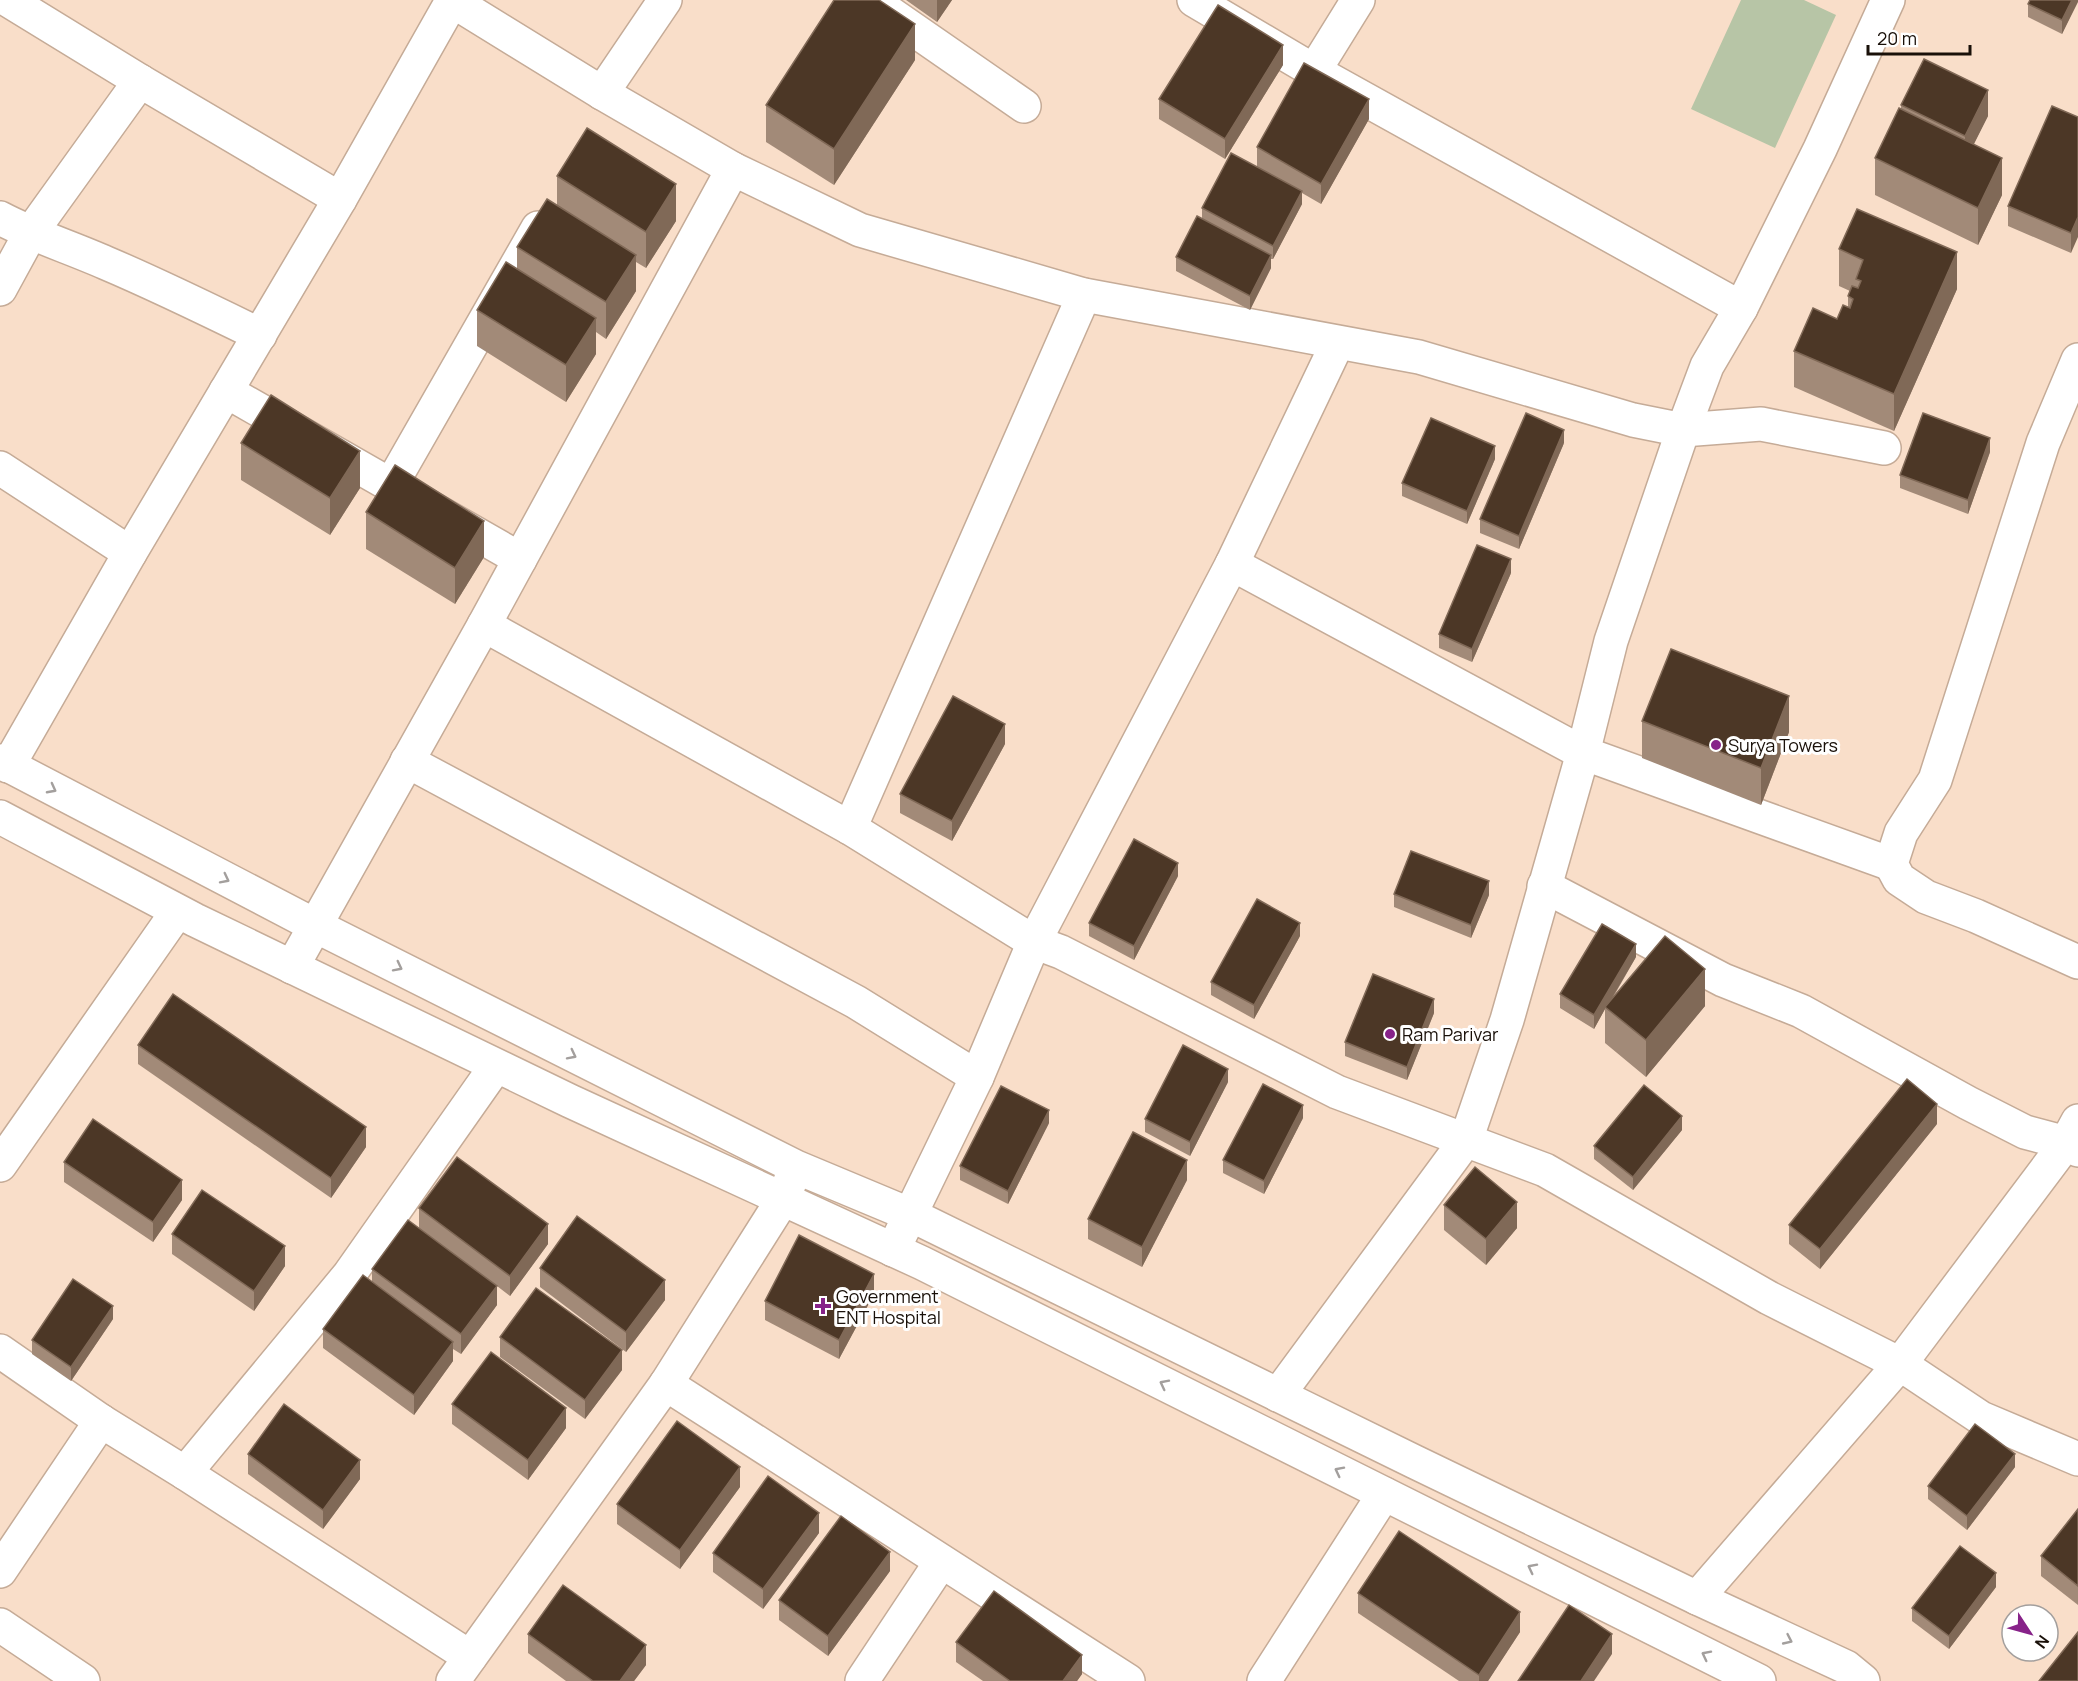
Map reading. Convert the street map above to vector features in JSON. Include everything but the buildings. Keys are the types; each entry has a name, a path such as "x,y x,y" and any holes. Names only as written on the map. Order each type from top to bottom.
{"street":[{"path":"8,0 340,199"},
{"path":"1863,1681 1846,1667 1697,1598 911,1215 796,1167 314,925 4,763 340,199 451,0 733,170 860,230 1084,295 1337,344 1419,357 1633,420 1683,430 1761,424 1884,448"},
{"path":"602,93 665,0"},
{"path":"871,0 1024,106"},
{"path":"1194,0 1314,70 1741,308"},
{"path":"1314,70 1358,0"},
{"path":"1278,1395 1466,1140 1507,1020 1583,753 1611,641 1683,430 1707,366 1741,308 1820,149 1888,0"},
{"path":"0,289 30,234 140,81"},
{"path":"292,967 484,625 733,170"},
{"path":"0,218 30,234 114,267 260,335"},
{"path":"391,485 538,228"},
{"path":"850,828 1084,295"},
{"path":"893,1250 977,1077 1034,942 1232,564 1337,344"},
{"path":"1891,864 1901,833 1935,780 2043,443 2078,360"},
{"path":"226,392 520,559"},
{"path":"0,468 130,553"},
{"path":"1232,564 1583,753 1891,864 1899,879 1926,897 1976,916 2078,962"},
{"path":"484,625 850,828 1034,942 1061,952 1337,1092 1545,1170 1768,1298 1900,1364 1981,1418 2078,1459"},
{"path":"407,761 856,1002 977,1077"},
{"path":"0,817 177,912 496,1066 893,1250 1759,1681"},
{"path":"1544,886 1723,980 1801,1011 2025,1132 2074,1138"},
{"path":"0,1166 177,912"},
{"path":"185,1473 349,1275 496,1066"},
{"path":"1697,1598 1900,1364 2074,1138"},
{"path":"0,1352 100,1421 185,1473 461,1669 666,1384 783,1199 796,1167"},
{"path":"666,1384 1128,1681"},
{"path":"0,1570 100,1421"},
{"path":"1264,1681 1384,1494"},
{"path":"862,1681 941,1562"},
{"path":"0,1625 83,1681"}],"green space":[{"path":"1741,0 1804,0 1836,15 1775,148 1691,109"}],"place":[{"name":"Surya Towers","path":"1716,745"},
{"name":"Ram Parivar","path":"1390,1034"},
{"name":"Government ENT Hospital","path":"823,1306"}]}
